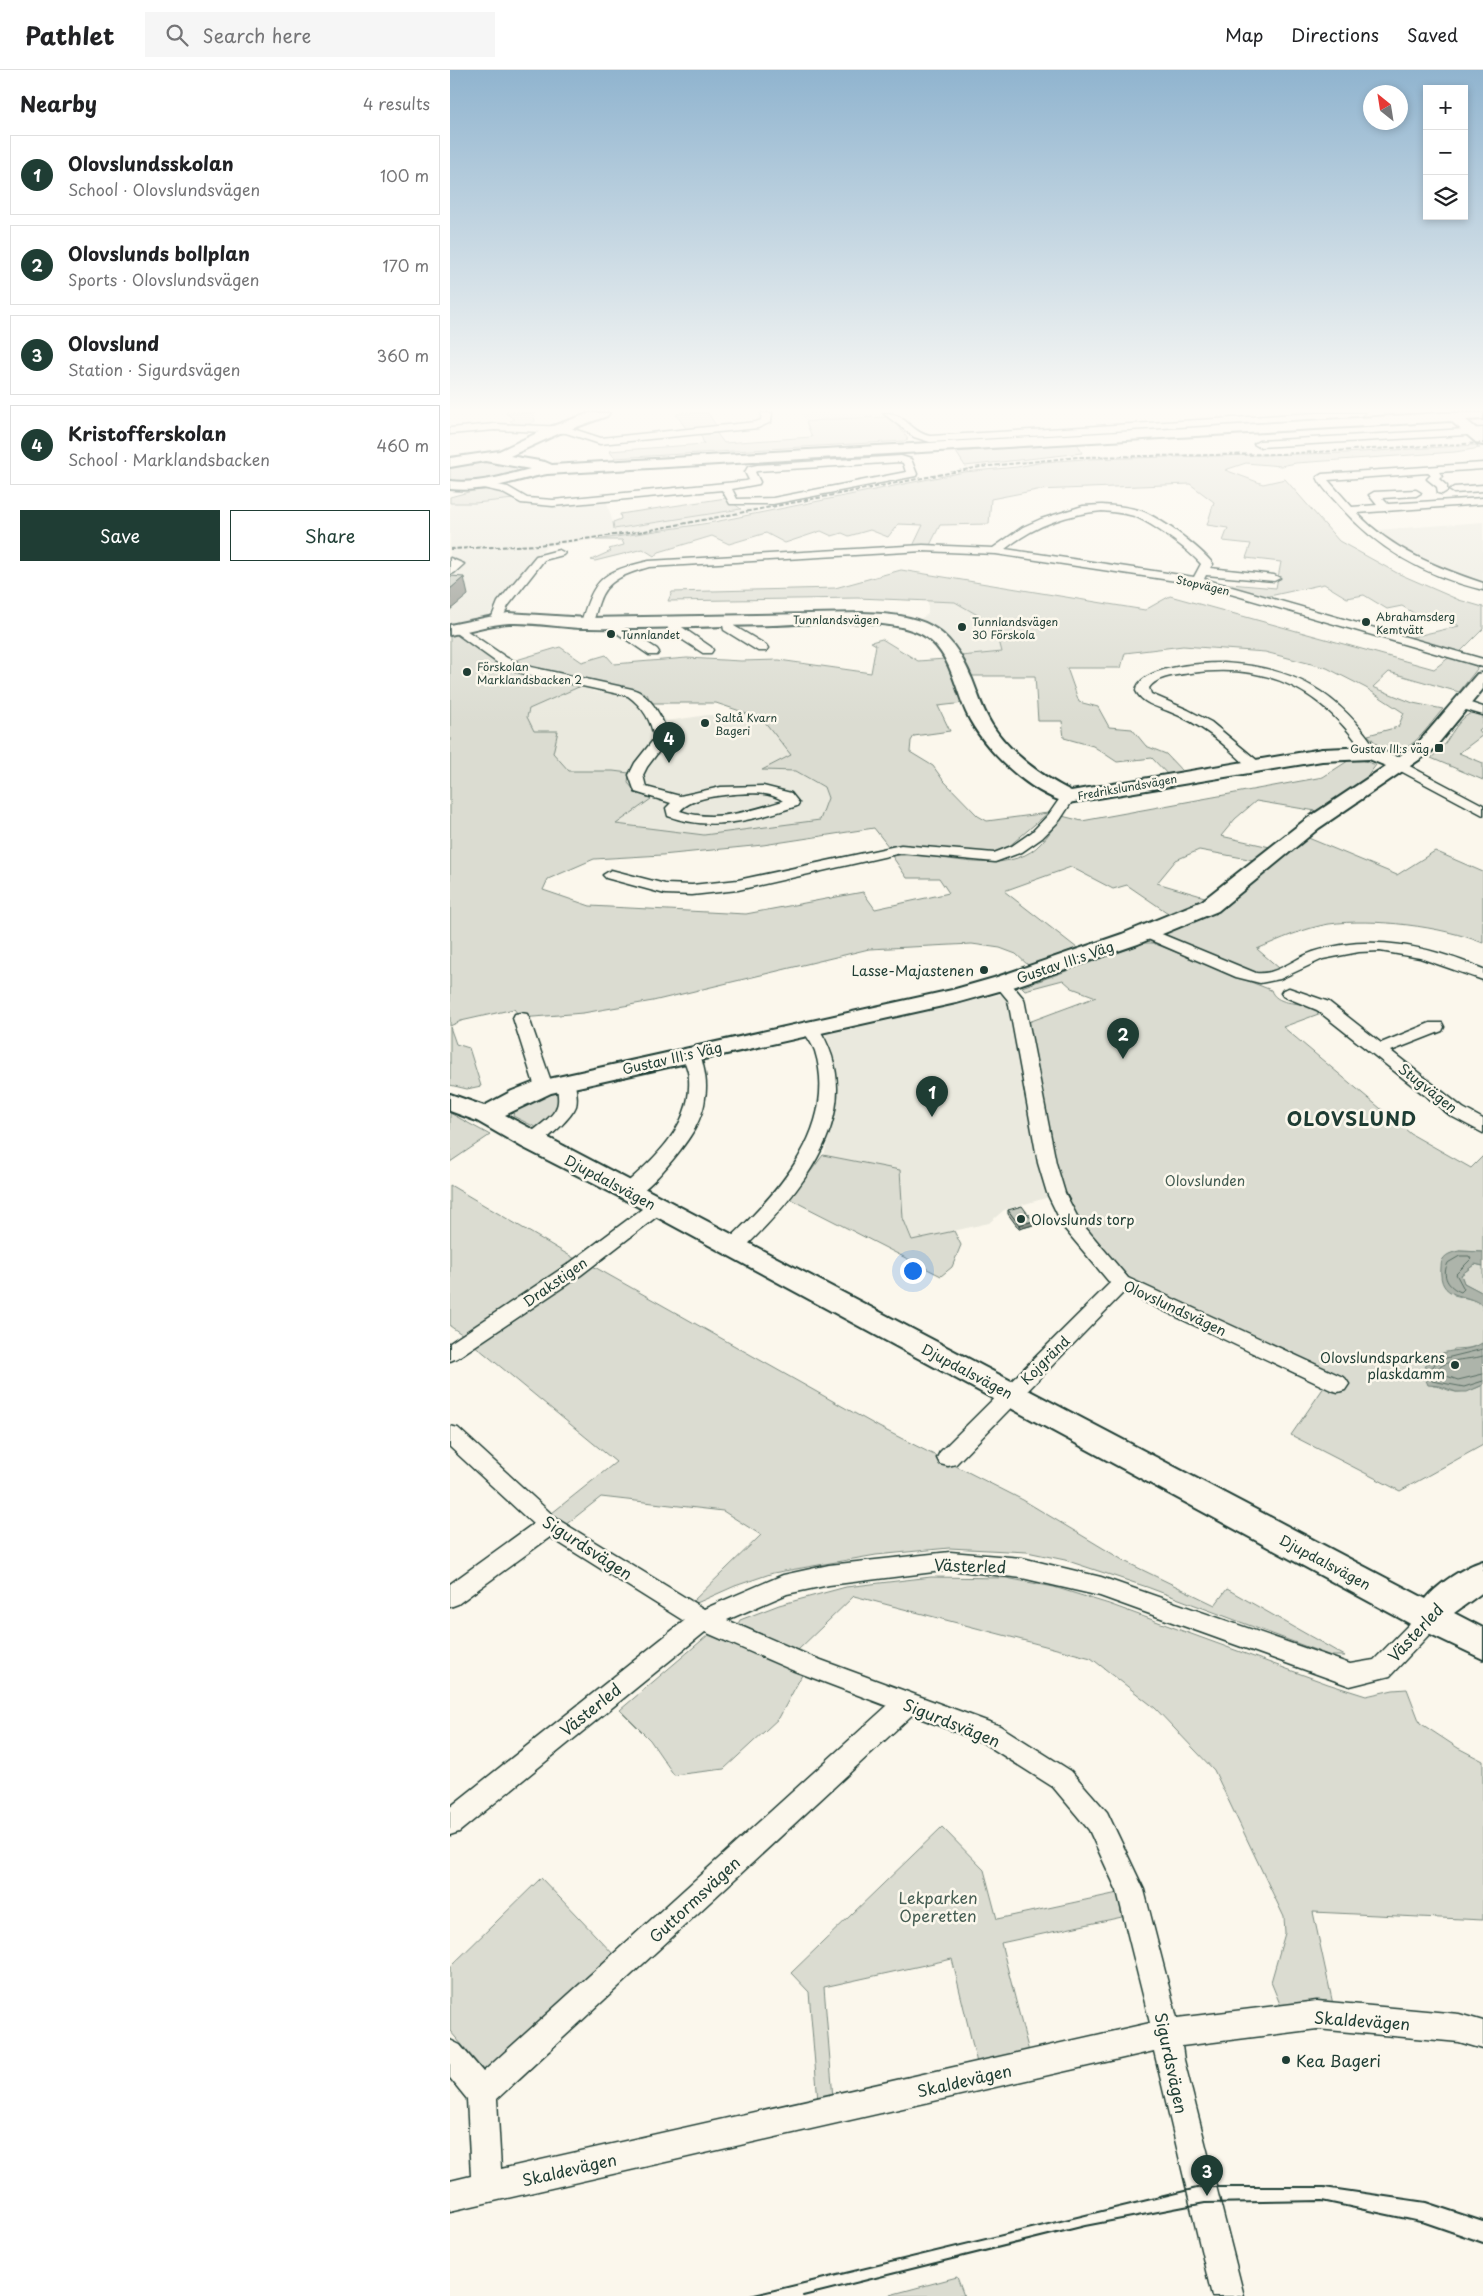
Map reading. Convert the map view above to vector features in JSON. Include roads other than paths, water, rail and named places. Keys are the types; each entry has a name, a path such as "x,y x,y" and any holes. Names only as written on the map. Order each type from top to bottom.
{"street":[{"path":"996,551 1021,534 1056,517"},
{"path":"1145,517 1200,554 1202,572 1272,574"},
{"path":"1357,517 1378,538 1393,548 1436,570 1483,587"},
{"name":"Stopvägen","path":"587,623 595,596 610,576 649,564 922,548 996,551 1202,572 1483,663"},
{"path":"497,619 502,605 540,558 559,553"},
{"path":"450,561 458,564 450,571"},
{"name":"Tunnlandsvägen","path":"453,629 508,618 587,623 879,618 914,626 931,632 945,644 962,676 977,715 996,744 1037,780 1068,797"},
{"path":"728,620 728,628 762,648"},
{"path":"673,625 674,628 707,650"},
{"path":"616,626 653,652"},
{"path":"453,629 504,661 522,669 632,692 641,698 661,731 661,739 636,774 636,783 640,789 684,801 715,792 750,789 782,794 789,797 792,803 730,820 693,819 673,813 673,808 684,801"},
{"path":"1254,765 1245,756 1191,716 1146,697 1142,691 1143,685 1148,680 1167,674 1209,667 1250,670 1283,677 1300,684 1316,694 1359,735 1372,753"},
{"name":"Gustav III:s Väg","path":"486,1115 521,1096 555,1084 956,996 1002,983 1147,933 1210,906 1312,824 1425,747 1483,678"},
{"path":"1461,704 1483,711"},
{"name":"Fredrikslundsvägen","path":"611,875 665,888 692,890 738,885 901,849 995,858 1014,852 1031,840 1061,808 1068,797 1322,755 1372,753 1400,765"},
{"path":"1400,765 1483,811"},
{"path":"1147,933 1239,972 1260,978 1272,976 1319,955 1346,948 1381,947 1431,955 1454,962 1483,975"},
{"name":"Olovslundsvägen","path":"1002,983 1016,1000 1047,1163 1056,1193 1071,1223 1120,1283 1338,1384"},
{"name":"Stugvägen","path":"1289,993 1323,1006 1457,1112 1481,1123"},
{"path":"521,1018 567,1105 557,1119 531,1141"},
{"name":"Stugvägen","path":"1379,1050 1436,1027"},
{"path":"733,1247 785,1194 809,1160 822,1129 828,1106 827,1073 824,1053 810,1028"},
{"path":"629,1191 655,1168 677,1144 694,1115 698,1078 691,1053"},
{"name":"Djupdalsvägen","path":"450,1102 486,1115 531,1141 629,1191 1483,1645"},
{"name":"Drakstigen","path":"450,1353 574,1270 657,1207"},
{"name":"Kojgränd","path":"948,1458 1120,1283"},
{"name":"Sigurdsvägen","path":"450,1434 549,1525 702,1620 800,1663 991,1734 1062,1779 1098,1821 1130,1890 1167,2034 1169,2060 1228,2296"},
{"path":"450,1597 549,1525"},
{"name":"Västerled","path":"450,1822 702,1620 783,1585 866,1569 950,1561 1022,1568 1101,1587 1350,1675 1381,1669 1443,1602 1483,1574"},
{"name":"Guttormsvägen","path":"482,2094 907,1704"},
{"name":"Skaldevägen","path":"450,2196 1167,2034 1317,2015 1459,2028 1483,2035"},
{"path":"450,2055 482,2094 487,2187"}],"water":[{"path":"1459,1251 1483,1252 1483,1266 1475,1264 1461,1275 1464,1283 1483,1293 1483,1306 1469,1298 1448,1291 1444,1286 1441,1278 1442,1260 1449,1254"},
{"name":"Olovslundsparkens plaskdamm","path":"1482,1343 1483,1385 1467,1392 1456,1392 1440,1386 1428,1385 1423,1373 1433,1357 1474,1347"}],"tram line":[{"path":"750,2296 1201,2187 1324,2187 1426,2202 1483,2221"},
{"path":"803,2296 1085,2226 1205,2203 1322,2201 1425,2223 1483,2243"}],"railway":[{"path":"450,549 538,545 645,531 719,517"}],"place":[{"name":"Abrahamsderg Kemtvätt","path":"1366,622"},
{"name":"Tunnlandsvägen 30 Förskola","path":"962,627"},
{"name":"Tunnlandet","path":"611,634"},
{"name":"Förskolan Marklandsbacken 2","path":"467,672"},
{"name":"Saltå Kvarn Bageri","path":"705,723"},
{"name":"Gustav III:s väg","path":"1439,748"},
{"name":"Kristofferskolan","path":"669,763"},
{"name":"Lasse-Majastenen","path":"984,970"},
{"name":"Olovslunds bollplan","path":"1123,1059"},
{"name":"Olovslundsskolan","path":"932,1117"},
{"name":"Olovslunds torp","path":"1021,1219"},
{"name":"Olovslundsparkens plaskdamm","path":"1455,1365"},
{"name":"Kea Bageri","path":"1286,2060"},
{"name":"Olovslund","path":"1207,2196"}],"district":[{"name":"OLOVSLUND","path":"1352,1118"}],"park label":[{"name":"Olovslunden","path":"1205,1180"},
{"name":"Lekparken Operetten","path":"938,1906"}]}
